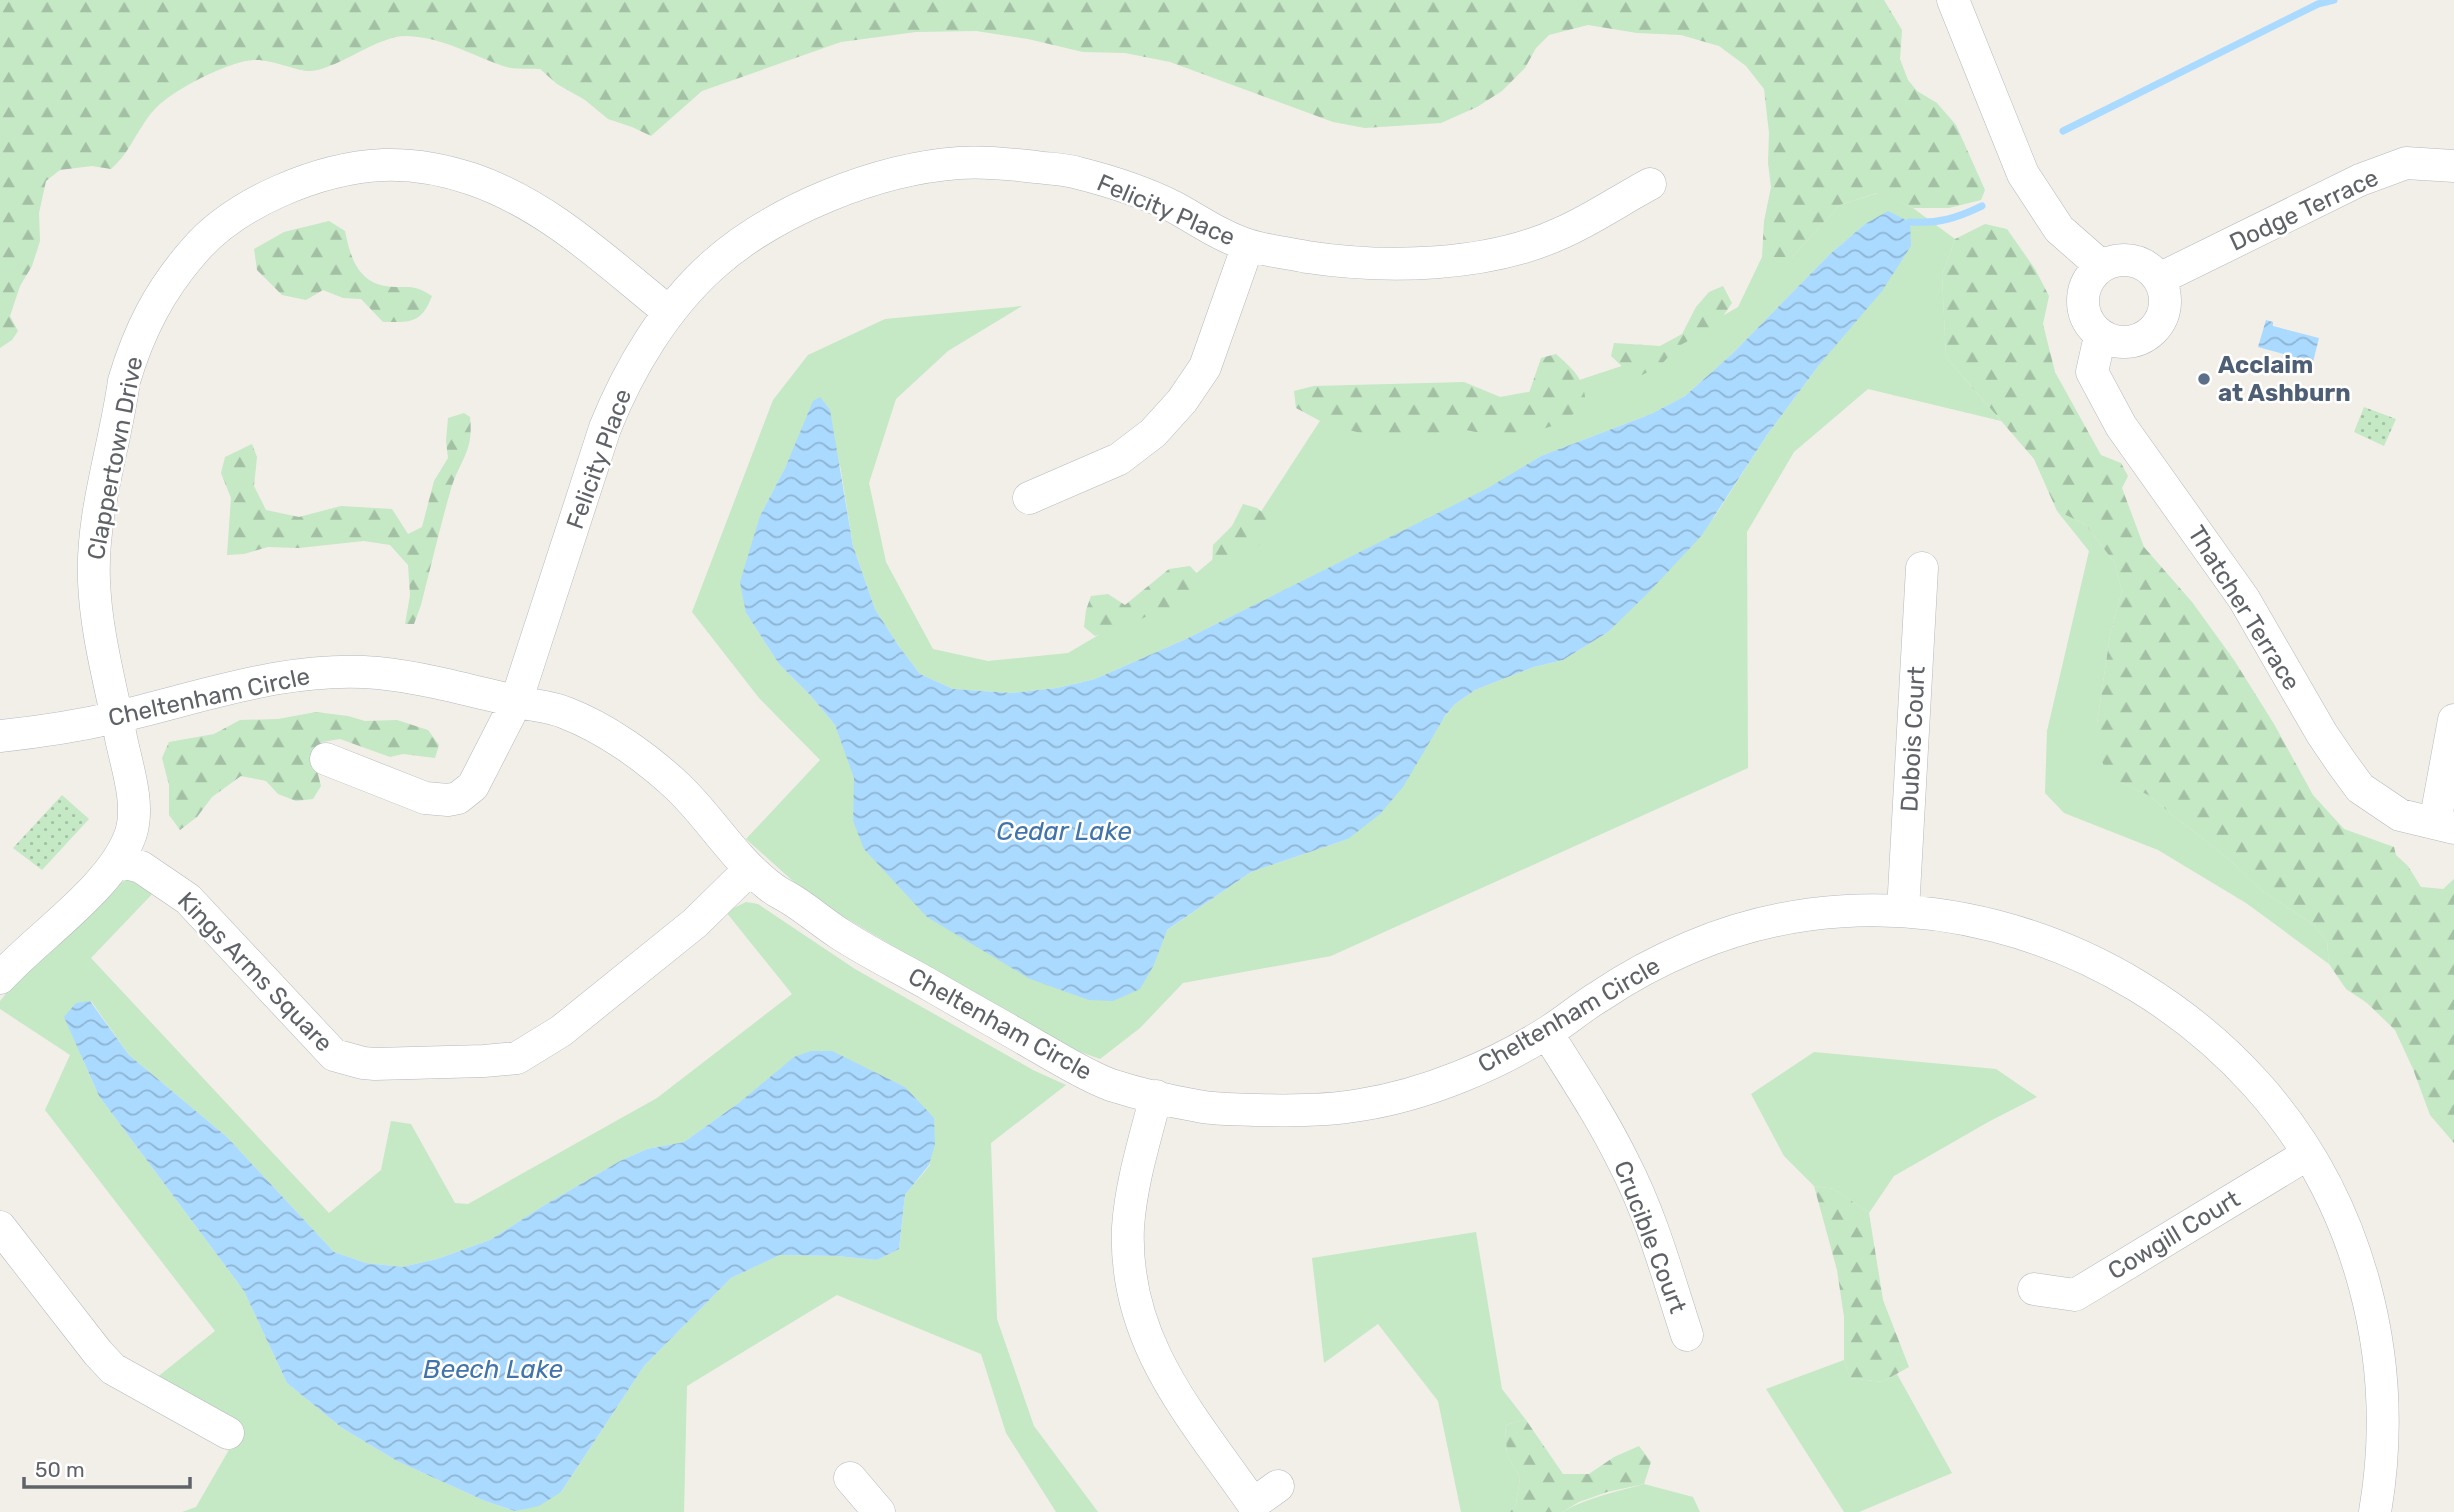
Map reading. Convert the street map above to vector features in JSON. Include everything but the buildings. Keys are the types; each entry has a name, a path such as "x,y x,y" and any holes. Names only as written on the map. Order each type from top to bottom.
{"street":[{"path":"1953,0 2023,174 2059,229 2101,267"},
{"name":"Felicity Place","path":"326,759 437,801 458,798 466,793 479,777 516,702 604,428 615,402 669,312 714,264 790,213 830,195 904,172 962,163 1018,165 1076,172 1127,188 1173,207 1248,245 1329,259 1379,262 1469,260 1535,243 1562,233 1650,184"},
{"name":"Dodge Terrace","path":"2159,279 2360,180 2406,163 2454,166"},
{"name":"Clappertown Drive","path":"0,978 20,956 71,912 118,860 132,831 132,789 99,633 93,560 124,381 146,318 195,249 240,213 307,180 348,169 382,165 411,166 470,178 544,213 669,312"},
{"path":"1029,498 1119,459 1153,433 1182,401 1205,367 1248,245"},
{"path":"2116,260 2132,261 2147,267 2159,279 2165,294 2164,310 2158,325 2146,337 2131,342 2115,342 2099,336 2088,324 2082,309 2083,293 2089,278 2101,267 2116,260"},
{"name":"Thatcher Terrace","path":"2099,336 2092,372 2121,426 2244,598 2341,762 2360,788 2398,814 2444,826"},
{"name":"Dubois Court","path":"1903,911 1922,568"},
{"name":"Cheltenham Circle","path":"0,736 65,728 262,681 332,672 405,676 563,711 608,734 641,757 677,786 750,869 771,888 840,934 1066,1063 1110,1084 1204,1108 1298,1111 1363,1105 1455,1080 1547,1033 1599,996 1642,971 1692,946 1749,927 1828,913 1903,911 1965,919 2018,931 2087,957 2135,982 2195,1024 2235,1061 2272,1101 2308,1154 2332,1196 2355,1253 2374,1323 2384,1413 2382,1468 2375,1512"},
{"path":"2444,826 2454,720"},
{"name":"Kings Arms Square","path":"118,860 141,867 188,899 334,1055 375,1064 517,1058 561,1031 695,923 750,869"},
{"name":"Crucible Court","path":"1547,1033 1597,1112 1626,1165 1649,1220 1686,1335"},
{"path":"1156,1096 1134,1187 1128,1227 1129,1267 1136,1306 1148,1344 1166,1380 1253,1504 1278,1486"},
{"name":"Cowgill Court","path":"2034,1289 2075,1296 2308,1154"},
{"path":"0,1227 98,1353 113,1368 228,1433"},
{"path":"850,1478 879,1512"}],"green space":[{"path":"0,0 1884,0 1902,30 1900,59 1908,80 1917,91 1937,103 1956,125 1985,190 1981,200 1949,208 1913,208 1877,193 1840,205 1792,257 1762,257 1764,221 1771,187 1764,89 1746,66 1719,46 1681,35 1637,33 1588,25 1549,35 1536,48 1525,68 1502,91 1477,107 1441,123 1365,128 1333,122 1170,62 1125,53 1083,52 1028,39 976,31 916,32 841,42 702,91 651,136 608,119 540,69 507,67 444,43 407,36 384,40 335,64 312,71 261,60 230,65 187,85 163,101 111,169 92,166 60,170 46,181 39,213 40,241 10,316 18,331 12,340 0,348"},
{"path":"1878,193 1913,208 1955,239 1942,275 1946,357 2001,421 1868,389 1794,452 1747,532 1748,768 1331,956 1183,983 1140,1028 1100,1059 1075,1050 1027,1025 837,913 794,882 746,839 820,760 759,698 692,612 773,400 808,355 885,319 1022,306 948,351 896,399 869,483 886,562 933,649 988,661 1068,653 1180,587 1251,527 1327,410 1451,406 1561,386 1652,356 1738,307 1762,257 1792,257 1840,205","holes":["1865,224 1819,365 1767,435 1715,516 1608,632 1563,660 1534,667 1475,690 1455,704 1348,839 1251,872 1166,931 1154,965 853,821 855,778 835,725 779,664 746,613 760,516 786,466 840,465 853,546 875,609 920,674 953,689 1012,693 1057,688 1095,679 1186,639 1489,488 1541,456 1651,414 1685,396 1733,353 1830,254"]},
{"path":"329,221 345,231 354,262 366,277 384,286 415,288 432,296 419,317 408,321 383,322 361,299 343,298 323,290 306,300 282,295 257,270 254,249 284,232"},
{"path":"1985,224 2007,229 2035,269 2049,296 2043,324 2055,372 2101,455 2121,463 2128,476 2122,488 2144,547 2192,602 2234,660 2274,724 2313,795 2344,829 2394,847 2396,855 2408,866 2421,887 2443,889 2454,879 2454,1143 2430,1115 2395,1030 2367,1003 2346,989 2329,964 2327,941 2314,925 2260,889 2232,862 2148,795 2120,782 2105,768 2095,746 2110,635 2122,590 2114,562 2085,524 2057,511 2034,459 1946,357 1942,275 1955,239"},
{"path":"1723,286 1732,303 1717,325 1677,347 1661,365 1642,375 1626,370 1611,356 1614,343 1660,346 1682,334 1696,307 1709,292"},
{"path":"1556,354 1578,377 1584,389 1586,407 1552,426 1521,436 1495,436 1466,430 1445,439 1411,432 1398,439 1371,436 1324,423 1296,408 1294,391 1314,386 1464,382 1510,401 1529,393 1541,358"},
{"path":"2364,407 2396,419 2384,446 2354,432"},
{"path":"464,413 470,417 470,439 451,489 414,624 405,624 410,595 408,565 390,545 364,541 299,548 268,547 244,554 227,555 231,498 221,473 225,457 252,444 257,457 254,486 266,510 299,517 341,506 392,509 408,534 422,527 434,481 448,458 448,418"},
{"path":"1243,504 1257,508 1269,518 1262,543 1234,567 1212,567 1213,545 1232,526"},
{"path":"2057,511 2085,524 2114,562 2122,590 2110,635 2097,724 2120,782 2148,795 2232,862 2260,889 2314,925 2327,941 2329,964 2246,903 2158,850 2064,813 2045,793 2047,731 2089,551"},
{"path":"1190,566 1202,579 1196,592 1177,607 1095,636 1084,627 1091,596 1108,594 1125,605 1169,569"},
{"path":"316,712 365,721 397,720 428,730 439,745 435,758 403,754 390,757 340,739 322,742 313,755 321,786 313,799 296,801 278,794 266,781 241,776 212,797 197,817 180,830 169,815 169,785 162,758 169,742 214,734 240,720 278,719"},
{"path":"62,795 89,819 42,870 13,848"},
{"path":"127,879 157,889 91,958 329,1213 381,1170 391,1121 411,1124 455,1203 468,1204 657,1098 792,994 726,912 746,902 758,904 855,969 1033,1070 1066,1085 991,1143 997,1319 1034,1426 1098,1512 1056,1512 1006,1433 981,1354 837,1295 687,1386 684,1512 182,1512 196,1507 230,1448 136,1394 215,1331 45,1110 70,1055 0,1009 0,1001 17,980 111,889","holes":["91,1001 129,1055 227,1137 334,1252 366,1263 402,1267 437,1259 490,1240 620,1161 647,1149 684,1142 740,1102 872,1072 905,1087 930,1165 905,1195 899,1249 877,1260 780,1255 731,1278 644,1366 561,1492 515,1511 485,1501 397,1461 342,1428 287,1383 244,1291 99,1096 82,1058"]},
{"path":"1814,1052 1996,1069 2037,1097 1894,1176 1869,1213 1834,1189 1814,1186 1784,1156 1751,1094"},
{"path":"1814,1186 1834,1189 1869,1213 1883,1300 1909,1367 1882,1382 1850,1378 1844,1360 1844,1317 1837,1270"},
{"path":"1476,1232 1502,1389 1526,1420 1505,1425 1507,1455 1520,1478 1516,1504 1510,1512 1461,1512 1438,1401 1378,1324 1324,1363 1312,1258"},
{"path":"1844,1360 1850,1378 1882,1382 1897,1374 1952,1473 1859,1512 1844,1512 1766,1389"},
{"path":"1526,1420 1563,1474 1589,1474 1614,1457 1639,1446 1651,1462 1644,1484 1607,1492 1579,1502 1562,1512 1510,1512 1516,1504 1520,1478 1507,1455 1505,1425"},
{"path":"1644,1484 1693,1497 1700,1512 1562,1512 1592,1499"}],"water":[{"name":"Cedar Lake","path":"1888,211 1910,222 1911,246 1882,291 1819,365 1767,435 1702,535 1650,591 1608,632 1563,660 1534,667 1475,690 1455,704 1445,716 1403,787 1380,814 1348,839 1251,872 1167,930 1154,965 1140,989 1113,1001 1089,1000 1030,979 927,917 864,849 853,821 854,778 835,725 779,664 746,613 740,582 760,516 786,466 813,401 820,397 830,410 853,546 875,609 920,674 953,689 1012,693 1057,688 1095,679 1186,639 1488,488 1541,456 1651,414 1685,396 1733,353 1830,254 1865,224"},
{"path":"2266,320 2273,322 2273,326 2319,338 2313,362 2258,347"},
{"name":"Beech Lake","path":"90,1001 129,1055 227,1137 334,1252 366,1263 402,1267 437,1259 490,1240 620,1161 647,1149 684,1142 740,1102 794,1057 811,1051 832,1051 905,1087 934,1118 935,1144 929,1165 905,1195 899,1249 877,1260 780,1255 731,1278 644,1366 561,1492 539,1506 515,1511 485,1501 397,1461 342,1428 287,1383 244,1291 99,1096 64,1017 76,1003"}],"waterway":[{"path":"2063,131 2318,4 2334,0"},
{"path":"1910,222 1947,219 1982,206"}],"place":[{"name":"Acclaim at Ashburn","path":"2204,379"}]}
